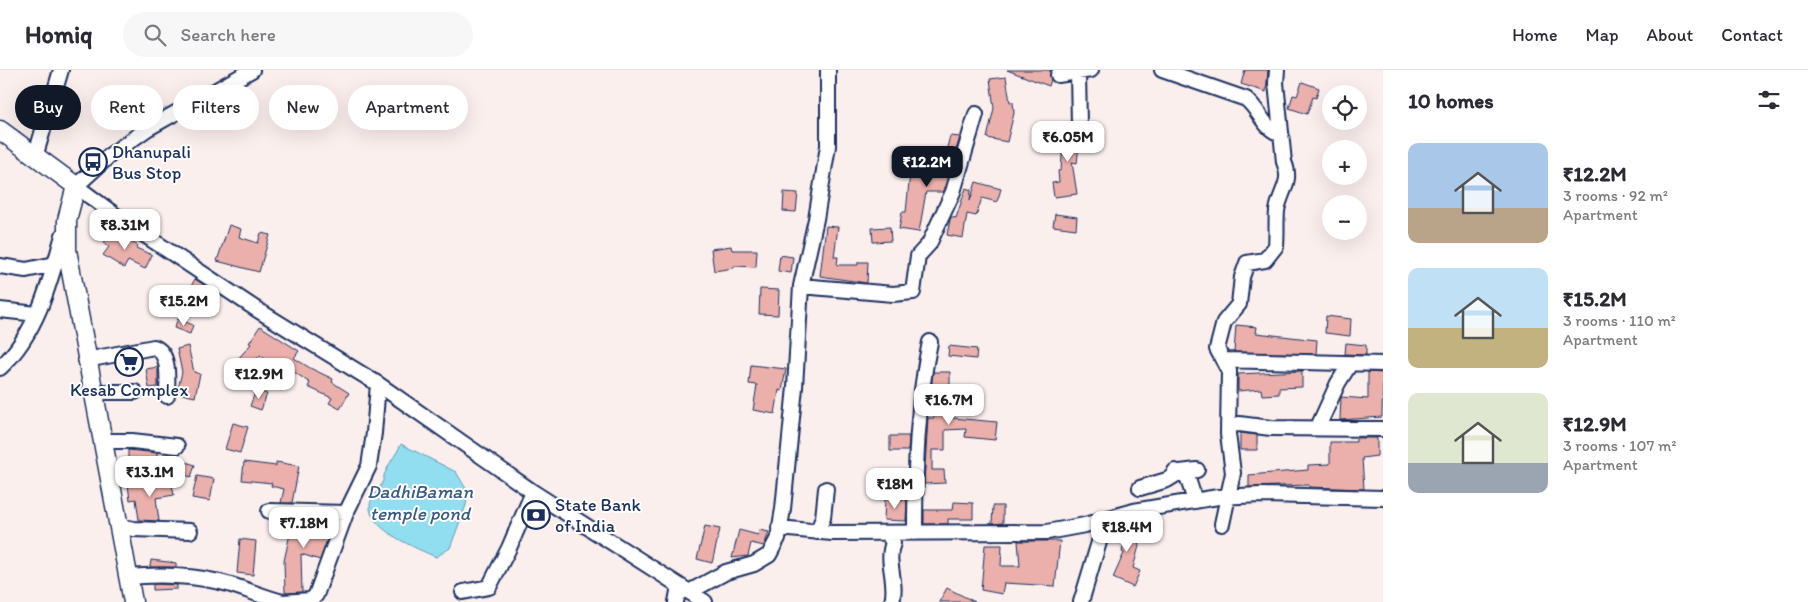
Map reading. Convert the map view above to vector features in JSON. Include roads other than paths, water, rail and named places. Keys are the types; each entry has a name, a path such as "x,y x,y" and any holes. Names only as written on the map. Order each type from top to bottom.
{"main road":[{"path":"0,130 76,186 68,220 67,250 132,602"}],"street":[{"path":"35,157 61,70"},
{"path":"252,70 147,130 110,155 76,186 119,218 256,309 378,384 533,492 705,602"},
{"path":"676,602 684,589 726,572 754,564 769,555 778,538 794,387 801,286 816,219 828,146 828,70"},
{"path":"1162,70 1246,99 1253,104 1272,131 1281,134"},
{"path":"1222,524 1233,473 1228,434 1229,370 1217,349 1224,322 1239,304 1242,277 1247,262 1265,260 1276,246 1277,213 1288,172 1284,162 1276,83 1277,70"},
{"path":"1058,75 1084,72 1079,124"},
{"path":"801,286 893,294 913,292 918,256 929,244 953,192 976,114"},
{"path":"0,368 22,342 37,314 51,282 68,220"},
{"path":"0,266 26,270 55,264"},
{"path":"0,310 37,314"},
{"path":"915,532 916,470 922,385 930,342"},
{"path":"86,360 154,347 160,349 163,352 167,373 167,396"},
{"path":"1223,360 1383,364"},
{"path":"1318,427 1338,383 1350,364"},
{"path":"128,577 174,575 211,580 283,602 315,599 346,513 369,466 378,384"},
{"path":"93,392 135,392"},
{"path":"1229,426 1239,424 1272,428 1383,429"},
{"path":"102,441 132,441 177,446"},
{"path":"1176,471 1197,470"},
{"path":"1176,471 1186,476 1195,501"},
{"path":"1140,488 1175,477 1176,471"},
{"path":"817,532 823,518 826,489"},
{"path":"463,592 489,588 509,548 533,492"},
{"path":"779,528 817,532 1047,532 1134,511 1227,497 1261,495 1383,498"},
{"path":"269,511 346,513"},
{"path":"1082,602 1106,519"},
{"path":"118,526 134,530 190,531"},
{"path":"888,532 893,543 889,553 894,580 892,602"}],"water":[{"name":"DadhiBaman temple pond","path":"401,444 456,472 468,492 466,505 450,548 436,557 395,537 385,530 371,514 371,500 382,483 389,464"}],"place":[{"name":"Dhanupali Bus Stop","path":"93,162"},
{"name":"Kesab Complex","path":"129,362"},
{"name":"State Bank of India","path":"536,515"}]}
